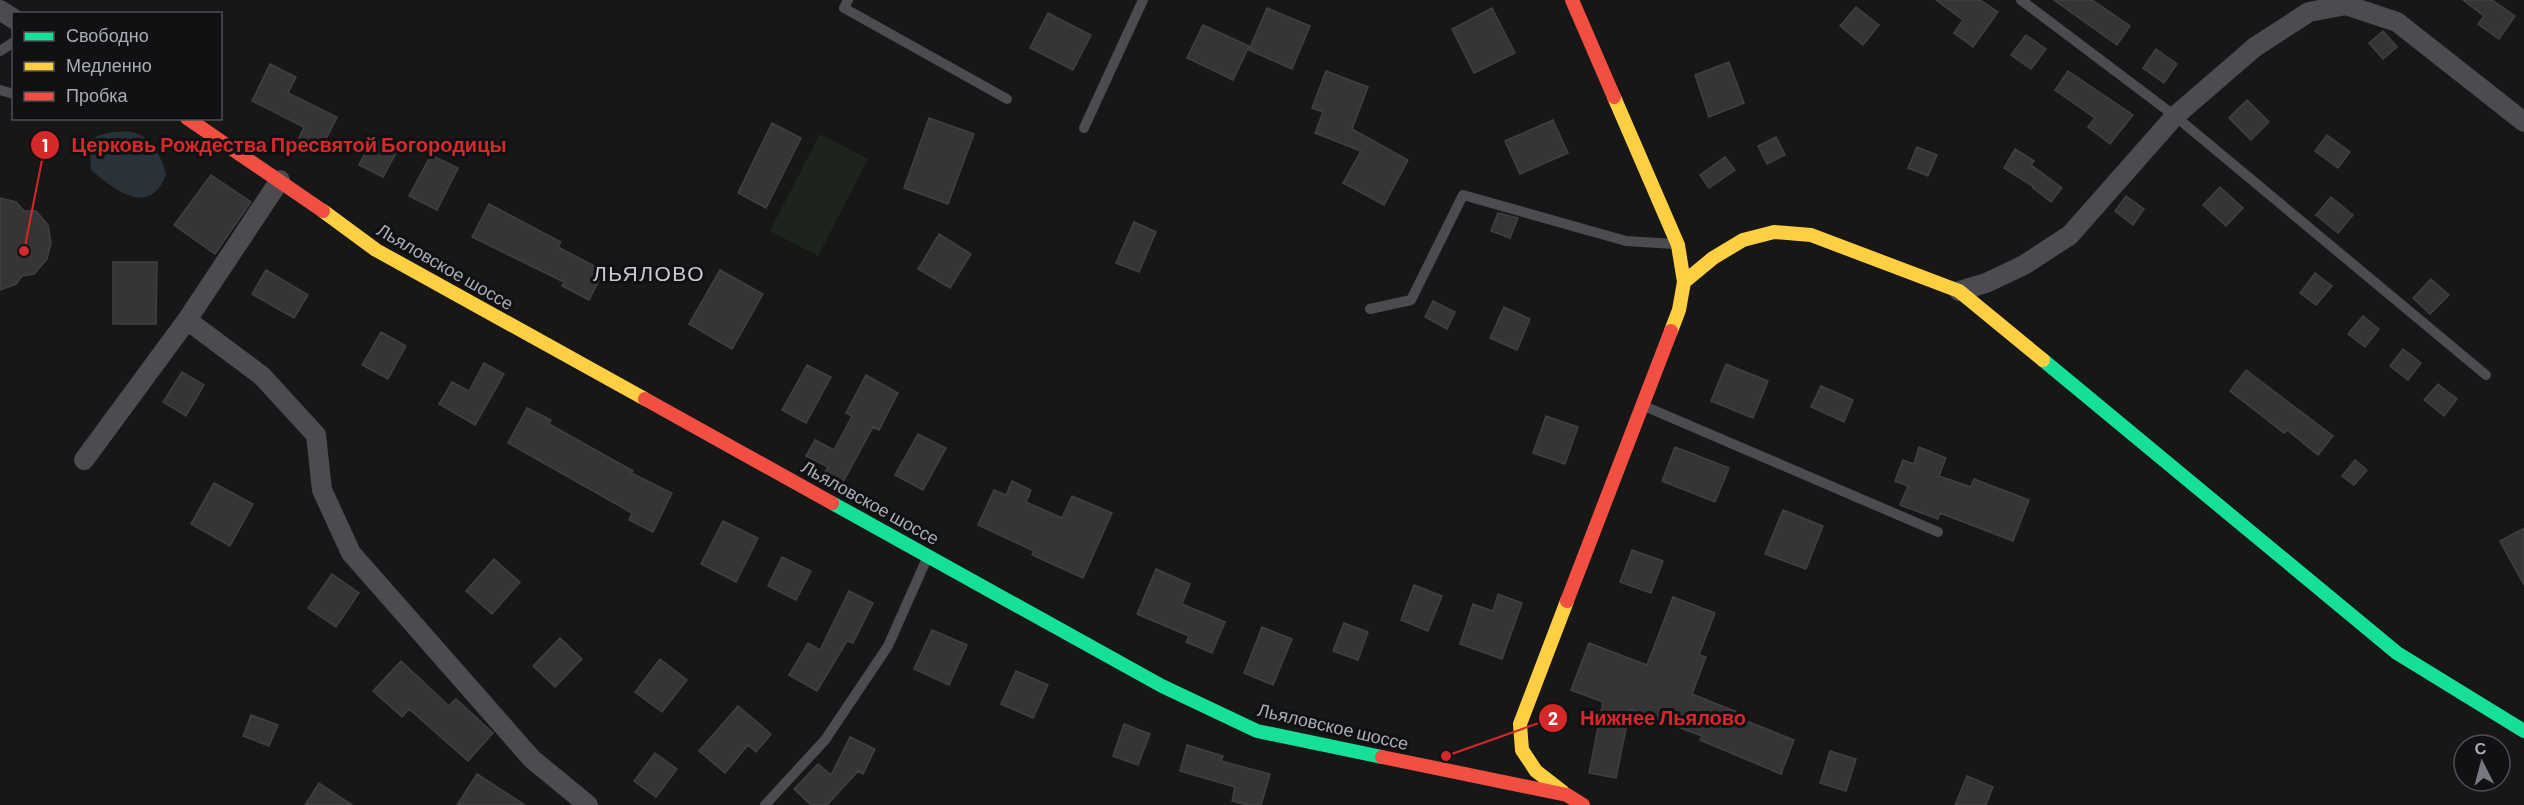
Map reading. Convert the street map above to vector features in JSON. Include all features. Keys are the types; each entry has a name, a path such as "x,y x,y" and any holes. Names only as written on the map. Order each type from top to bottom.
{"street":[{"path":"1567,795 1536,771 1526,757 1522,750 1520,724 1644,406 1679,310 1684,282 1678,244 1572,0"},
{"path":"1959,291 1986,283 2024,265 2070,235 2175,116 2254,47 2306,6 2346,5 2397,22 2524,122"},
{"name":"Льяловское шоссе","path":"190,120 280,180 376,250 1162,686 1257,731 1567,795 1583,805"},
{"path":"84,460 187,320 280,180"},
{"path":"1684,282 1713,258 1743,240 1774,232 1811,235 1959,291 2397,653 2524,731"},
{"path":"187,320 262,376 316,435 322,490 351,553 532,759 588,805"}],"lane":[{"path":"848,0 844,8 1007,99"},
{"path":"1084,128 1143,0"},
{"path":"2021,0 2175,116 2486,375"},
{"path":"1370,309 1411,300 1463,195 1626,241 1678,244"},
{"path":"1644,406 1938,532"},
{"path":"765,805 825,740 888,646 928,556"}],"shaded area":[{"path":"112,132 138,134 150,142 159,155 166,175 159,188 150,195 141,198 121,192 91,170 90,146 97,136"},
{"path":"820,134 868,159 818,256 770,231"}],"building":[{"path":"1936,0 1980,0 1998,12 1973,47 1954,33 1963,20"},
{"path":"2054,0 2092,0 2130,26 2117,45"},
{"path":"2463,0 2492,0 2515,16 2499,39 2478,24 2484,16"},
{"path":"1856,7 1879,25 1863,45 1840,26"},
{"path":"1267,8 1310,26 1292,69 1249,50"},
{"path":"1492,8 1515,53 1474,73 1452,29"},
{"path":"1048,13 1091,35 1073,70 1030,48"},
{"path":"1203,25 1249,46 1233,80 1187,58"},
{"path":"2383,31 2397,47 2383,59 2369,43"},
{"path":"2026,35 2046,49 2031,69 2011,55"},
{"path":"2156,49 2177,64 2164,83 2143,68"},
{"path":"1729,62 1744,103 1709,117 1695,75"},
{"path":"270,64 296,77 288,93 337,117 321,149 299,138 304,127 252,101"},
{"path":"1326,71 1368,87 1352,129 1408,160 1384,205 1343,183 1361,151 1315,133 1323,112 1312,108"},
{"path":"2068,71 2133,115 2110,144 2088,127 2095,118 2055,90"},
{"path":"2247,100 2269,122 2251,140 2229,118"},
{"path":"929,118 974,134 948,204 904,188"},
{"path":"1553,120 1568,153 1520,174 1505,141"},
{"path":"772,123 801,138 766,208 738,193"},
{"path":"2327,135 2350,152 2338,168 2315,151"},
{"path":"1776,137 1785,155 1767,164 1758,146"},
{"path":"373,138 397,151 383,177 359,165"},
{"path":"1917,147 1937,155 1928,176 1908,168"},
{"path":"2015,149 2034,161 2031,165 2062,188 2051,202 2034,187 2004,168"},
{"path":"431,155 458,168 437,210 409,196"},
{"path":"1725,157 1735,170 1709,188 1700,175"},
{"path":"211,175 251,202 215,254 174,225"},
{"path":"2220,187 2243,208 2226,226 2203,205"},
{"path":"2126,196 2144,209 2133,225 2115,211"},
{"path":"2331,197 2353,215 2338,233 2316,215"},
{"path":"0,198 16,202 24,211 36,211 48,225 51,243 47,259 34,274 22,276 16,284 0,290"},
{"path":"489,204 561,242 558,247 604,271 589,300 562,286 564,282 472,237"},
{"path":"1498,213 1518,218 1510,238 1491,231"},
{"path":"1134,222 1156,232 1139,272 1116,263"},
{"path":"939,234 971,254 950,288 918,269"},
{"path":"113,262 157,262 156,324 113,324"},
{"path":"266,270 308,295 294,318 252,294"},
{"path":"720,270 763,294 732,349 689,324"},
{"path":"2315,273 2332,286 2316,305 2300,293"},
{"path":"2431,279 2449,295 2430,314 2413,298"},
{"path":"1433,301 1455,312 1447,329 1425,317"},
{"path":"1504,307 1530,319 1517,350 1490,338"},
{"path":"2363,316 2379,329 2365,347 2348,334"},
{"path":"381,332 406,346 388,379 362,365"},
{"path":"2403,349 2421,363 2408,380 2390,366"},
{"path":"484,363 504,374 475,425 439,404 452,382 469,391"},
{"path":"1726,364 1768,381 1753,418 1711,401"},
{"path":"807,365 831,377 806,423 782,410"},
{"path":"2246,370 2333,436 2318,455 2287,430 2284,433 2230,391"},
{"path":"182,372 204,385 186,416 163,402"},
{"path":"866,375 898,393 879,430 873,427 843,482 825,472 828,467 806,456 815,440 834,450 852,416 846,413"},
{"path":"2438,384 2457,399 2444,416 2424,400"},
{"path":"1821,386 1853,400 1844,422 1811,407"},
{"path":"527,408 551,420 549,424 633,471 631,473 672,493 653,532 629,520 632,513 508,443"},
{"path":"1546,416 1578,427 1565,464 1533,453"},
{"path":"918,434 946,448 923,490 895,475"},
{"path":"1675,447 1729,468 1715,502 1662,481"},
{"path":"1919,447 1946,458 1939,476 1971,487 1974,479 2029,500 2013,541 1940,513 1938,519 1900,505 1908,486 1895,481 1903,460 1914,464"},
{"path":"2355,460 2367,470 2354,485 2342,476"},
{"path":"1012,481 1031,490 1026,502 1062,518 1072,496 1112,513 1083,578 1032,555 1034,551 978,525 994,490 1006,495"},
{"path":"214,483 253,504 230,546 191,524"},
{"path":"1783,510 1823,526 1806,569 1765,554"},
{"path":"723,521 758,538 736,582 701,564"},
{"path":"2524,528 2524,585 2500,541"},
{"path":"1632,550 1663,561 1651,593 1620,582"},
{"path":"782,557 811,571 796,600 768,586"},
{"path":"494,559 520,582 492,614 466,591"},
{"path":"1156,569 1190,584 1182,604 1225,622 1212,653 1186,642 1189,636 1137,614"},
{"path":"332,574 359,593 336,627 308,608"},
{"path":"1414,585 1442,596 1428,631 1401,620"},
{"path":"849,591 873,603 853,643 847,641 817,691 789,675 808,643 820,650"},
{"path":"1498,594 1522,603 1502,659 1460,644 1473,604 1493,611"},
{"path":"1673,597 1715,613 1699,655 1706,657 1692,694 1744,715 1742,719 1794,740 1781,774 1700,740 1702,736 1630,709 1616,778 1589,773 1603,702 1571,690 1589,643 1647,665"},
{"path":"1344,623 1368,632 1358,660 1333,651"},
{"path":"1262,627 1292,639 1273,685 1244,673"},
{"path":"932,630 967,645 949,685 914,669"},
{"path":"560,638 582,659 555,687 533,666"},
{"path":"660,659 687,680 662,712 635,692"},
{"path":"401,661 449,706 456,699 493,733 468,761 409,709 402,717 373,691"},
{"path":"1016,671 1048,685 1033,718 1001,704"},
{"path":"738,706 771,734 756,752 748,745 725,773 699,751"},
{"path":"251,715 278,725 269,746 243,736"},
{"path":"1124,724 1150,734 1138,765 1113,756"},
{"path":"850,737 875,749 863,774 858,771 827,805 811,805 794,789 818,764 831,775"},
{"path":"1187,745 1223,756 1221,761 1270,774 1261,805 1247,805 1232,801 1235,787 1180,771"},
{"path":"1830,751 1856,759 1846,791 1820,783"},
{"path":"655,753 677,769 656,797 634,781"},
{"path":"477,774 525,805 457,805"},
{"path":"1967,776 1993,787 1986,805 1955,805"},
{"path":"319,783 352,805 305,805"}],"traffic: fast":[{"path":"2043,360 2397,653 2524,731"},
{"path":"832,503 1162,686 1257,731 1382,757"}],"traffic: slow":[{"path":"1614,97 1678,245 1684,282 1679,310 1671,331"},
{"path":"323,211 376,250 645,399"},
{"path":"1684,282 1713,258 1743,240 1774,232 1811,235 1959,291 2043,360"},
{"path":"1563,792 1536,771 1522,750 1520,724 1567,601"}],"traffic: jam":[{"path":"1572,0 1614,97"},
{"path":"190,120 323,211"},
{"path":"1567,601 1671,331"},
{"path":"645,399 832,503"},
{"path":"1382,757 1567,795 1583,805"}],"place":[{"name":"Церковь Рождества Пресвятой Богородицы","path":"24,251"},
{"name":"Нижнее Льялово","path":"1446,756"}],"district":[{"name":"ЛЬЯЛОВО","path":"649,274"}]}
